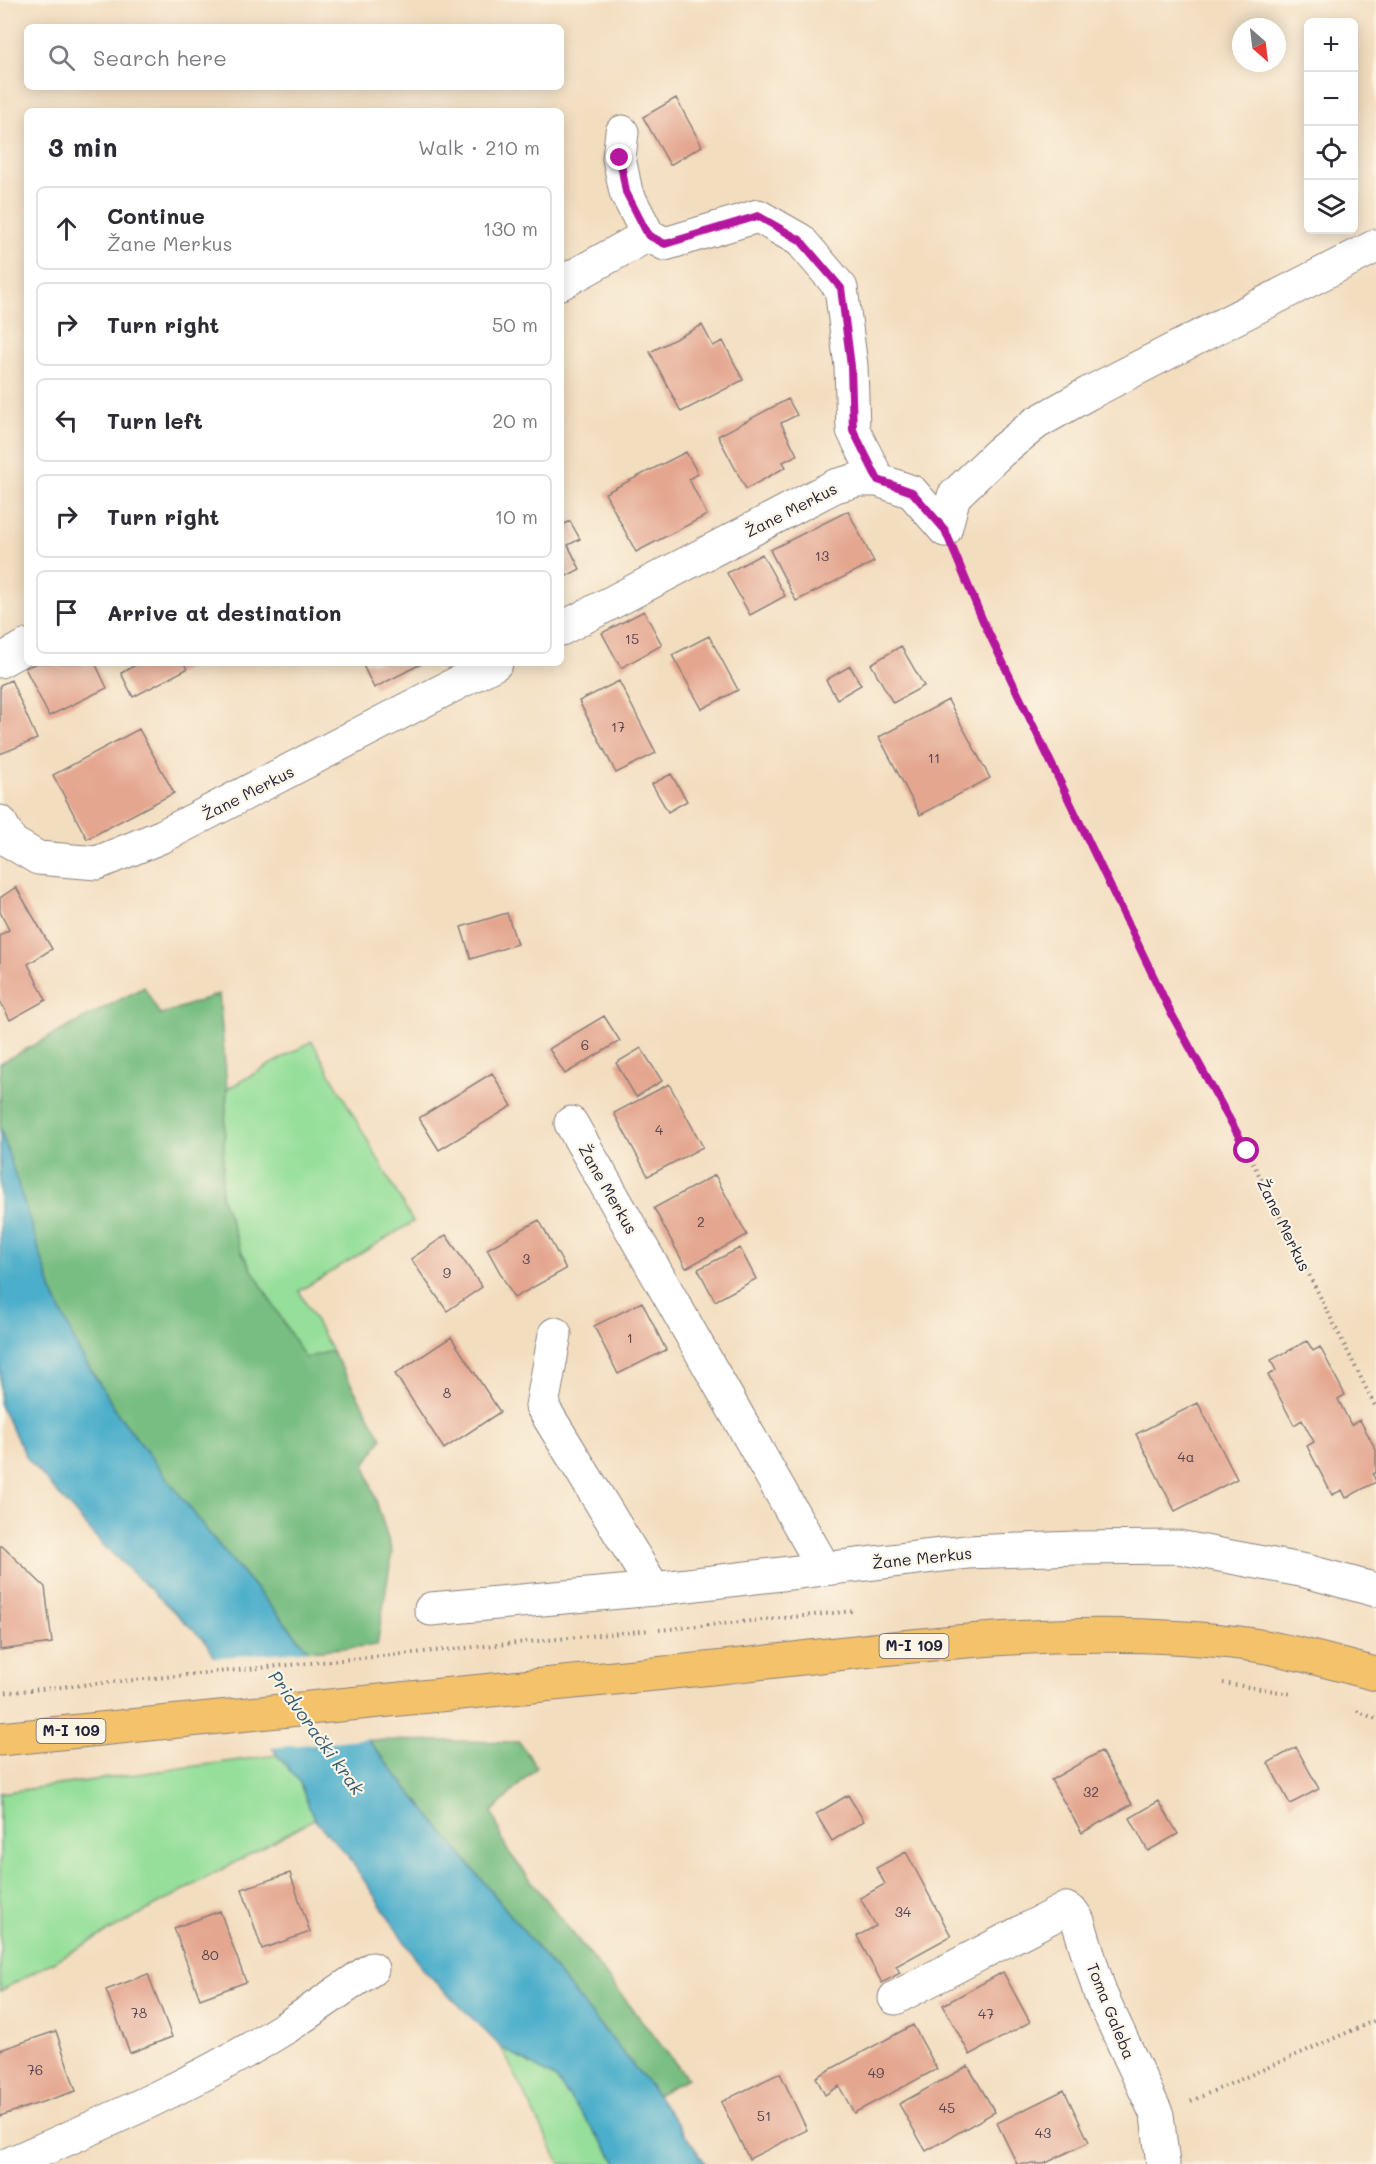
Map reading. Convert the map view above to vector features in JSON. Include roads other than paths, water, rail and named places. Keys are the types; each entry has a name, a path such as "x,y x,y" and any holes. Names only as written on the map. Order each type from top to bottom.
{"main road":[{"name":"M-I 109","path":"0,1738 450,1695 926,1644 1038,1636 1118,1636 1256,1646 1376,1674"}],"street":[{"path":"622,132 620,158 626,192 648,235 665,244 758,216 800,240 841,288 851,366 853,430 878,480"},
{"path":"564,281 648,235"},
{"name":"Žane Merkus","path":"564,627 835,486 857,480 878,480 912,492 945,530 954,496 1000,452 1036,423 1089,393 1376,246"},
{"path":"0,661 24,647"},
{"name":"Žane Merkus","path":"0,822 11,842 38,858 97,863 163,836 490,666"},
{"name":"Žane Merkus","path":"571,1123 824,1568"},
{"path":"555,1335 542,1406 654,1589"},
{"name":"Žane Merkus","path":"431,1609 654,1589 967,1552 1076,1548 1178,1547 1306,1571 1376,1590"},
{"name":"Toma Galeba","path":"895,1998 1066,1909 1073,1913 1078,1921 1100,1992 1157,2115 1163,2164"},
{"path":"9,2164 92,2129 207,2072 284,2028 372,1969"}],"water":[{"name":"Pridvorački krak","path":"0,1127 52,1291 79,1351 118,1414 212,1537 309,1651 368,1740 657,2095 706,2164 618,2164 556,2079 501,2047 422,1968 348,1856 314,1819 299,1781 277,1755 204,1640 100,1542 27,1458 0,1405"}]}
